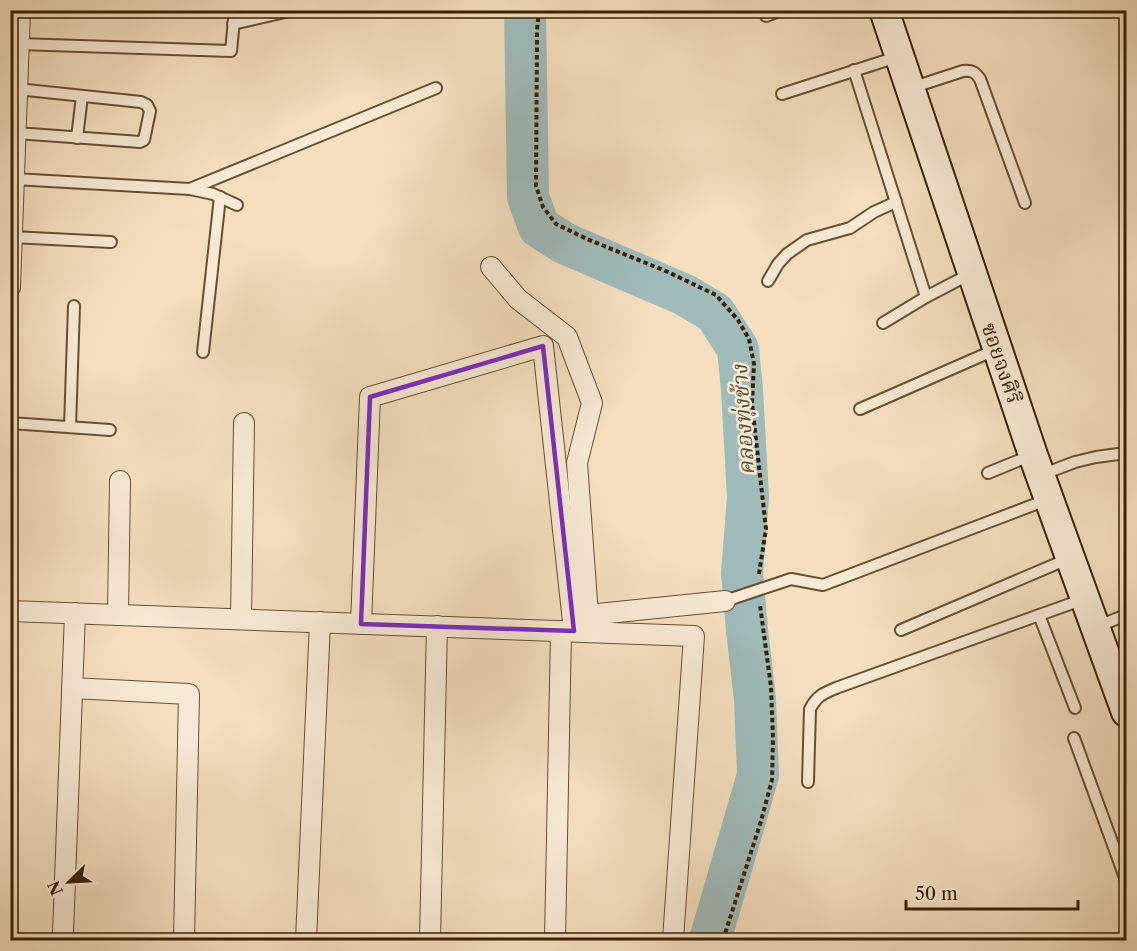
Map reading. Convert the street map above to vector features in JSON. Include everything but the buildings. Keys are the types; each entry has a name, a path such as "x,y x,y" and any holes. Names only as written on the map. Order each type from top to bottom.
{"street":[{"path":"10,287 20,10"},
{"name":"ซอยจงศิริ","path":"885,10 997,349 1126,712"},
{"path":"492,267 518,299 567,337 592,403 577,464 588,615 724,601"},
{"path":"361,624 370,397 543,346 568,631 555,940"},
{"path":"241,619 244,423"},
{"path":"118,615 120,481"},
{"path":"10,611 694,636 673,940"},
{"path":"63,933 75,614"},
{"path":"306,940 320,622"},
{"path":"430,940 437,626"},
{"path":"72,688 189,694 184,940"}],"lane":[{"path":"19,44 231,51 234,10"},
{"path":"233,24 294,10"},
{"path":"766,16 782,10"},
{"path":"782,94 900,56"},
{"path":"854,70 926,297"},
{"path":"910,88 963,71 976,72 1025,203"},
{"path":"190,189 436,88"},
{"path":"16,133 140,142 144,140 150,111 147,105 141,102 17,89"},
{"path":"77,138 82,96"},
{"path":"14,179 190,189 213,194 237,205"},
{"path":"203,352 220,197"},
{"path":"768,281 778,264 800,244 812,238 850,228 874,212 896,202"},
{"path":"12,237 111,242"},
{"path":"883,323 971,273"},
{"path":"70,427 74,306"},
{"path":"861,409 997,349"},
{"path":"10,423 110,430"},
{"path":"724,601 791,579 823,585 1041,476 1074,462 1126,453"},
{"path":"988,473 1041,476"},
{"path":"901,630 1070,557"},
{"path":"808,782 810,710 814,701 821,694 1084,598"},
{"path":"1039,615 1075,708"},
{"path":"1095,628 1126,615"},
{"path":"1074,738 1125,875"}],"path":[{"path":"539,10 536,186 543,207 556,224 716,295 738,320 749,339 754,364 752,404 766,529 758,583"},
{"path":"723,940 772,780 771,687 760,603"}],"highlighted area":[{"path":"543,346 574,631 361,624 370,397"}],"waterway":[{"name":"คลองทุ่งช้าง","path":"525,10 528,197 539,227 564,243 685,295 715,313 738,349 748,497 742,573 755,699 758,775 710,940"}]}
